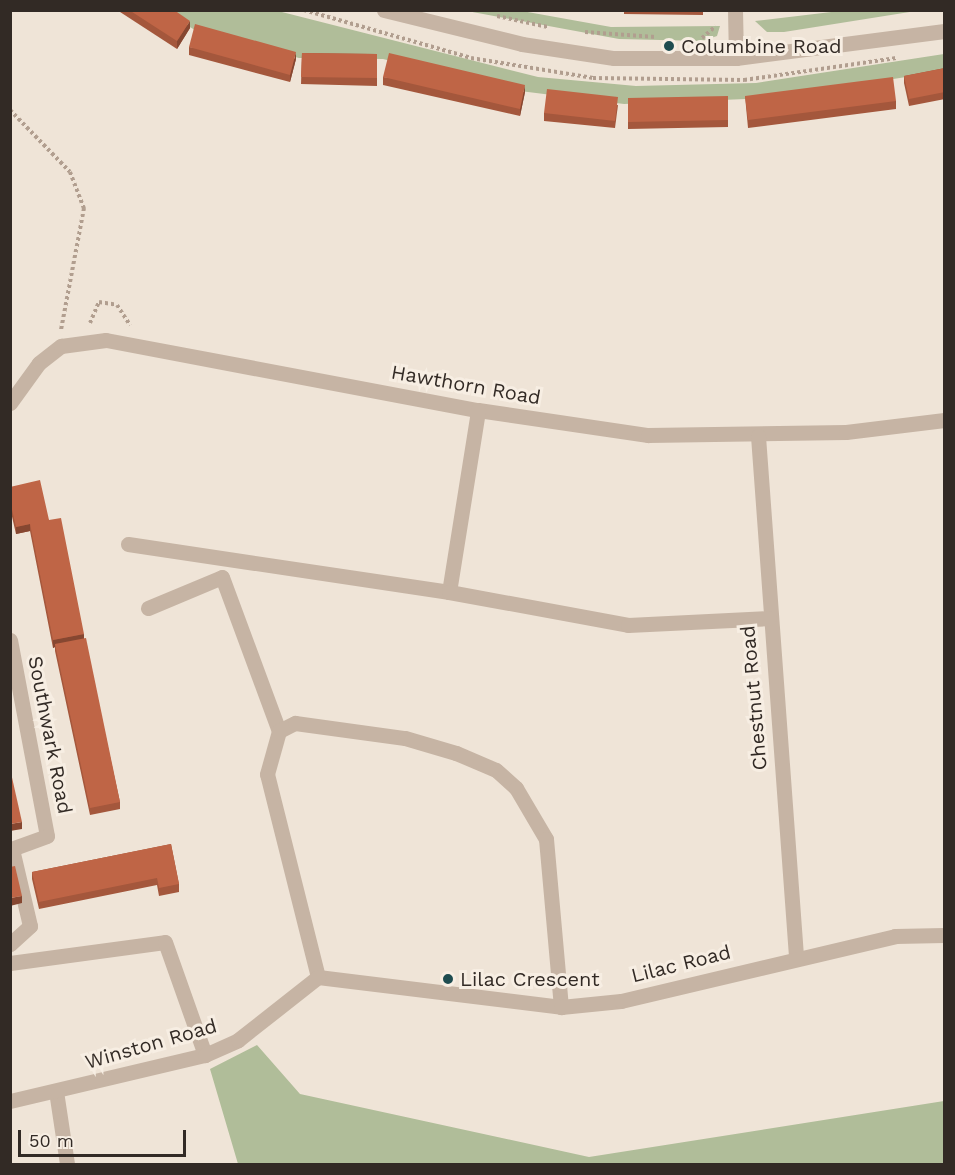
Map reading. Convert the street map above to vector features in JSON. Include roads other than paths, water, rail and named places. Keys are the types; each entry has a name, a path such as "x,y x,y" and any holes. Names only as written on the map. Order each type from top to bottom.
{"street":[{"path":"384,10 522,44 614,57 736,58 945,30"},
{"path":"735,10 736,58"},
{"name":"Hawthorn Road","path":"10,403 58,339 106,340 478,410 648,435 758,436 945,420"},
{"path":"449,592 478,410"},
{"name":"Chestnut Road","path":"758,436 769,618 796,956"},
{"path":"128,544 449,592 628,625 769,618"},
{"path":"148,608 222,577 279,731 267,774 318,977"},
{"name":"Southwark Road","path":"10,640 13,668 47,836 12,849"},
{"path":"279,731 296,723 405,738 496,770 516,788 546,839 561,1007"},
{"path":"10,944 30,926 12,849"},
{"name":"Lilac Road","path":"318,977 561,1007 621,1001 796,956 895,936 945,935"},
{"path":"10,963 165,942 205,1055"},
{"name":"Winston Road","path":"10,1101 205,1055 238,1040 318,977"},
{"path":"56,1091 67,1164"}],"place":[{"name":"Columbine Road","path":"669,46"},
{"name":"Lilac Crescent","path":"448,979"}]}
